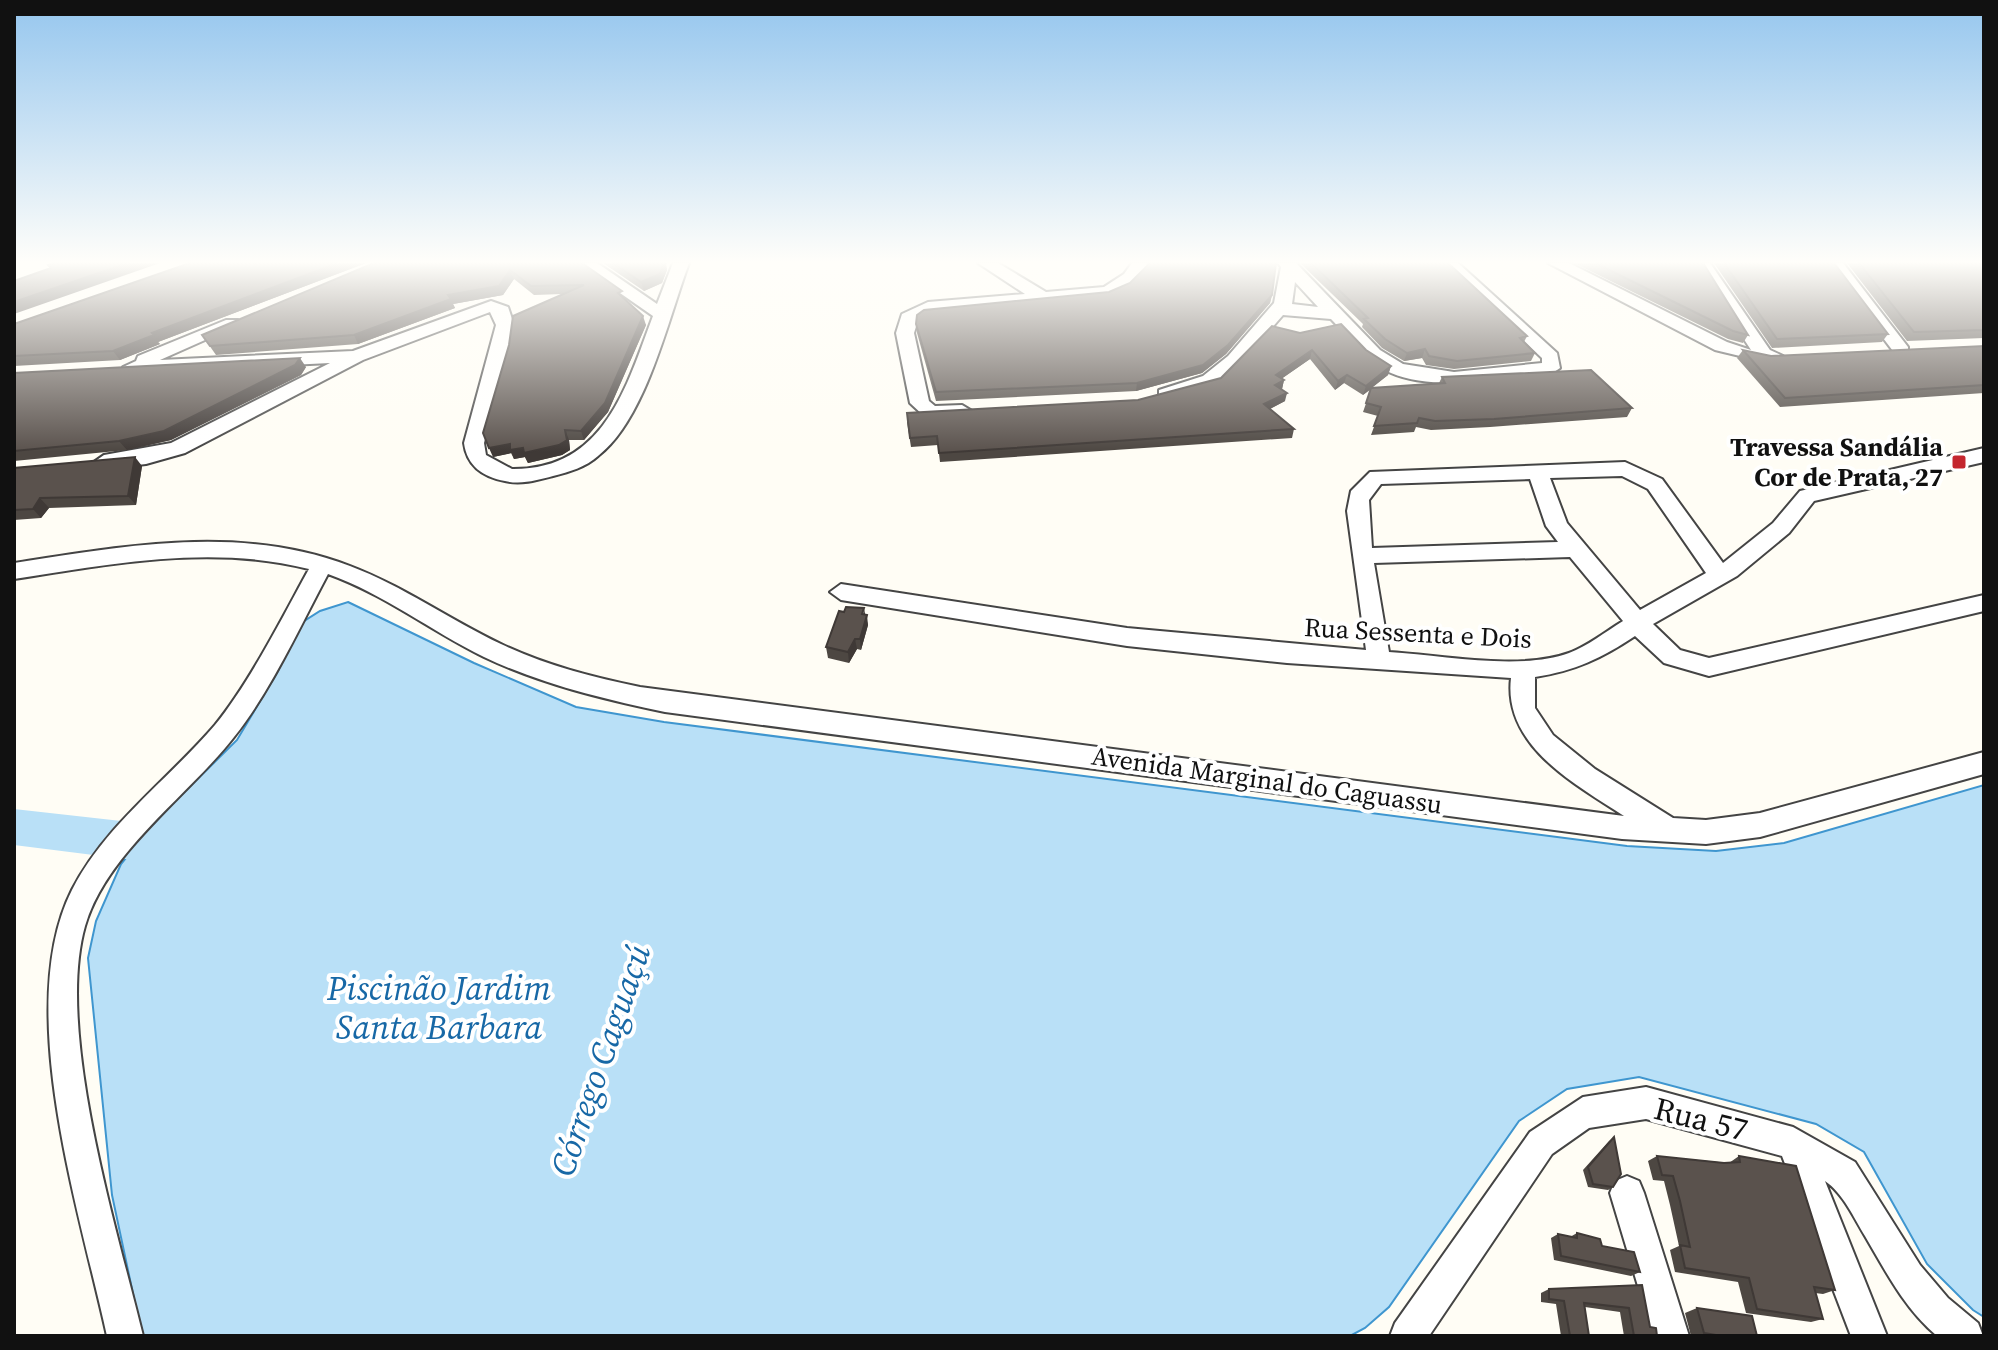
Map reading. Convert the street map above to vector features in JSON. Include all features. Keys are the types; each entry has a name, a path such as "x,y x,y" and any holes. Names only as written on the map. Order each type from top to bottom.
{"street":[{"path":"229,326 121,368 357,356"},
{"path":"87,464 146,457 178,448 357,356 432,326"},
{"path":"505,326 476,435 476,457 499,475 532,475 592,452 609,435 656,326"},
{"path":"906,326 923,409 985,409"},
{"path":"1151,397 1210,380 1263,326"},
{"path":"1349,326 1374,354 1398,369 1417,375 1454,378 1551,368 1551,357 1517,326"},
{"path":"1681,326 1721,346 1765,357 1795,355"},
{"path":"1744,326 1765,357"},
{"path":"1871,352 1909,350 1888,326"},
{"name":"Rua Sessenta e Dois","path":"841,592 1127,637 1524,670 1568,663 1590,654 1719,575 1781,528 1807,496 1984,455"},
{"path":"1379,660 1362,556 1357,496 1364,483 1377,477 1625,469 1639,473 1655,484 1719,575"},
{"path":"1538,472 1557,526 1638,624 1672,657 1709,667 1984,603"},
{"name":"Avenida Marginal do Caguassu","path":"14,571 214,547 282,554 322,564 379,587 471,639 540,669 617,693 665,702 1672,832 1706,832 1760,825 1984,763"},
{"path":"1362,556 1574,549"},
{"path":"125,1336 76,1110 62,968 71,926 85,894 106,865 148,813 226,729 252,691 322,564"},
{"path":"1524,670 1523,708 1530,725 1551,750 1672,832"},
{"name":"Rua 57","path":"1408,1336 1541,1143 1583,1113 1646,1103 1793,1143 1843,1174 1860,1196 1908,1277 1935,1311 1965,1336"},
{"path":"1793,1143 1869,1336"},
{"path":"1627,1193 1671,1336"}],"water":[{"name":"Piscinão Jardim Santa Barbara","path":"348,602 474,663 576,707 664,722 1627,846 1716,851 1784,843 1984,785 1984,1317 1927,1264 1864,1152 1816,1124 1639,1077 1567,1089 1519,1121 1389,1307 1365,1328 1350,1336 142,1336 112,1195 88,958 96,921 121,864 160,816 237,740 278,671 298,625 320,611"}],"building":[{"path":"14,326 171,326 113,351 14,356"},
{"path":"224,326 378,326 354,335 210,346 202,335"},
{"path":"512,326 639,326 605,403 581,431 565,430 567,440 559,445 524,453 523,448 510,450 510,444 489,448 483,433"},
{"path":"917,326 1245,326 1228,345 1203,365 1137,383 936,392"},
{"path":"1272,326 1300,333 1343,326 1366,350 1391,366 1366,386 1347,375 1338,381 1312,350 1276,375 1284,380 1275,385 1287,393 1264,404 1294,429 939,453 937,436 910,438 907,413 1138,400 1221,378"},
{"path":"1371,326 1516,326 1527,336 1520,338 1535,353 1457,361 1429,356 1425,349 1407,353"},
{"path":"1723,326 1742,326 1748,335"},
{"path":"1768,326 1882,326 1888,334 1777,339"},
{"path":"1909,326 1984,326 1984,330 1914,332"},
{"path":"1984,346 1984,385 1785,398 1743,350 1771,356"},
{"path":"300,358 295,365 164,431 119,441 14,451 14,373"},
{"path":"1591,370 1632,408 1494,419 1435,421 1419,418 1417,423 1374,426 1381,407 1366,403 1371,388 1445,383 1442,377"},
{"path":"135,457 128,496 40,498 33,509 14,510 14,468"},
{"path":"846,607 864,608 862,614 867,615 860,639 855,639 848,652 826,647 839,611 844,612"},
{"path":"1614,1137 1621,1174 1613,1187 1593,1184 1588,1167"},
{"path":"1657,1156 1724,1163 1740,1162 1739,1156 1796,1166 1835,1290 1814,1287 1823,1319 1757,1309 1749,1278 1685,1268 1680,1245 1690,1247 1680,1201 1673,1176 1662,1175"},
{"path":"1577,1233 1600,1239 1602,1246 1634,1252 1640,1272 1561,1256 1558,1234 1577,1238"},
{"path":"1642,1285 1650,1327 1656,1328 1657,1336 1634,1336 1629,1308 1584,1303 1589,1336 1570,1336 1564,1301 1549,1299 1549,1289"},
{"path":"1697,1308 1752,1316 1757,1336 1704,1333"}],"waterway":[{"path":"14,827 157,844"}],"place":[{"name":"Travessa Sandália Cor de Prata, 27","path":"1959,462"}],"water label":[{"name":"Córrego Caguaçú","path":"600,1060"}]}
